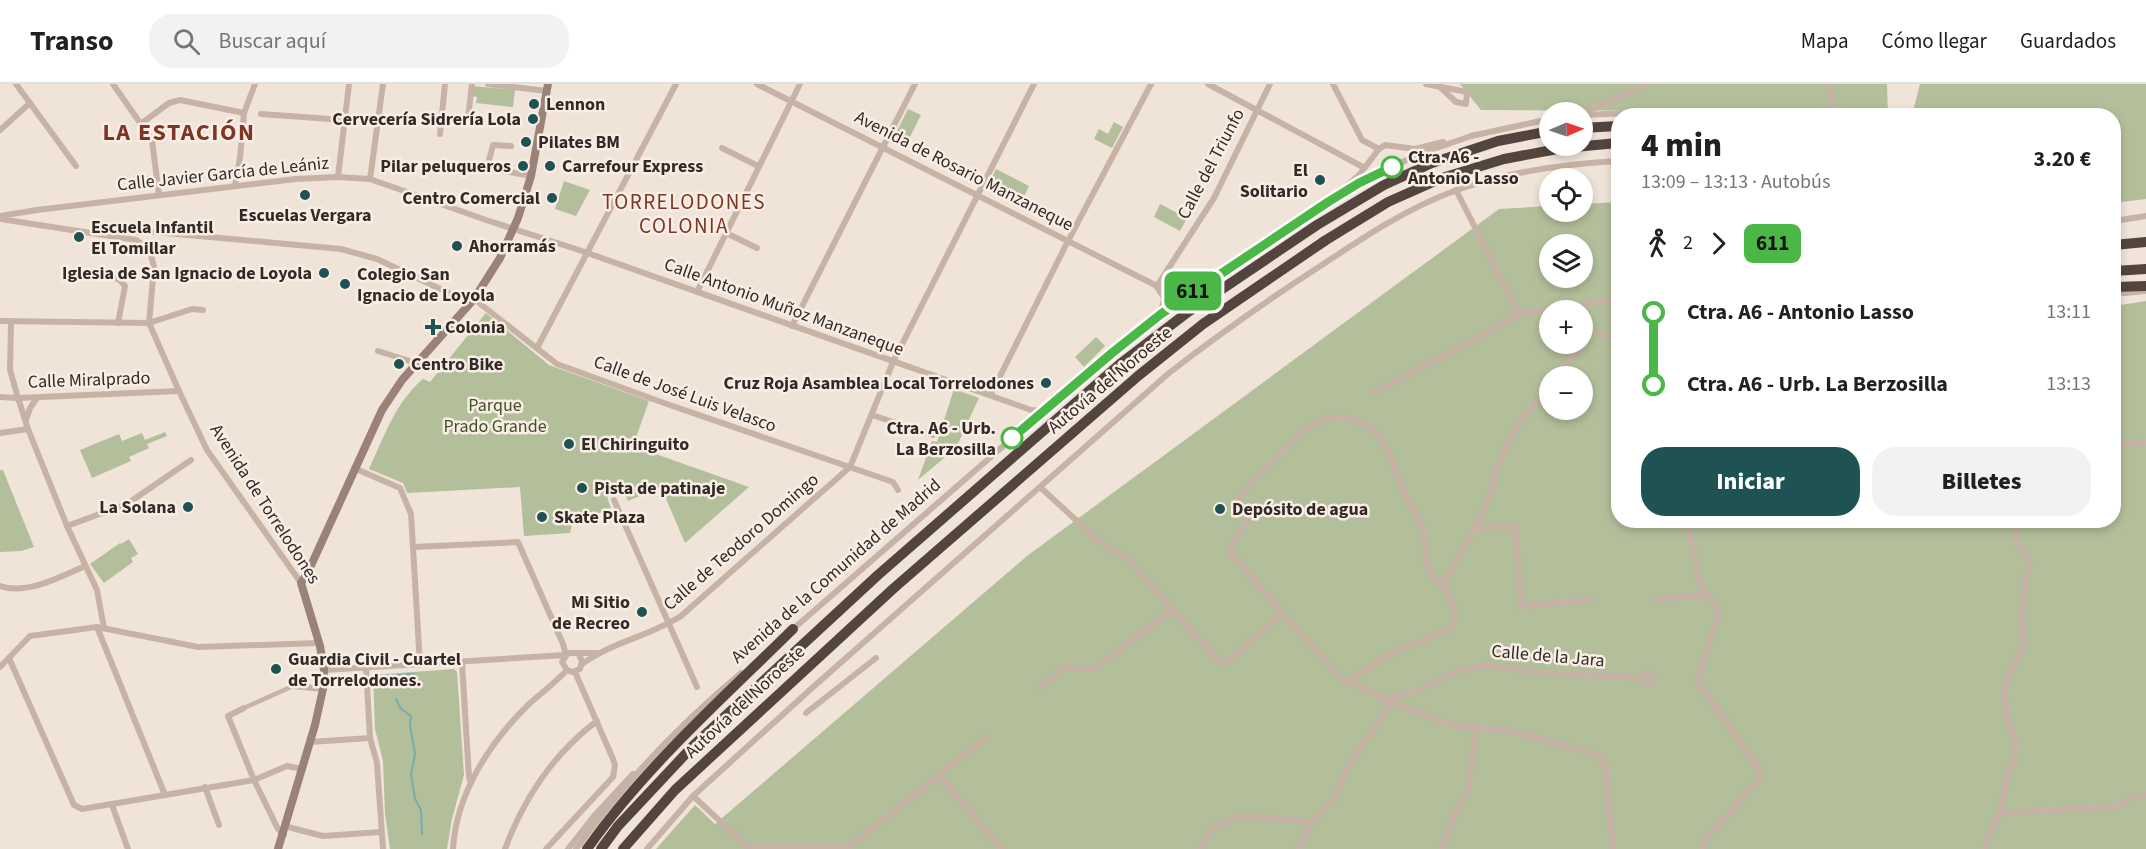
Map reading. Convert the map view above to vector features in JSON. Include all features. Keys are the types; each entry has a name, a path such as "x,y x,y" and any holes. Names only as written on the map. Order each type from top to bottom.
{"highway":[{"path":"1593,127 1611,126"},
{"name":"Autovía del Noroeste","path":"601,849 618,826 694,745 878,575 1120,364 1171,325 1269,257 1384,185 1432,163 1498,141 1539,133"},
{"name":"Autovía del Noroeste","path":"623,849 675,790 894,588 1138,376 1203,324 1388,202 1442,178 1504,159 1563,148 1611,144"},
{"path":"2121,245 2146,243"},
{"path":"2121,271 2146,269"},
{"path":"2121,287 2146,286"},
{"path":"587,849 627,798 671,750 793,629"}],"main road":[{"path":"301,583 382,410 416,363 472,301 496,265 514,229 531,176 547,87"},
{"name":"Avenida de Torrelodones","path":"279,849 303,769 323,689 324,670 319,643 301,583"}],"street":[{"path":"16,84 76,166"},
{"path":"113,84 152,140 159,195"},
{"path":"235,185 244,112 255,84"},
{"path":"339,177 349,84"},
{"path":"370,179 383,84"},
{"path":"440,134 445,84"},
{"path":"468,118 472,84"},
{"path":"488,84 547,87"},
{"path":"537,348 676,84"},
{"name":"Avenida de Rosario Manzaneque","path":"757,84 1156,286 1176,293 1192,292"},
{"path":"697,292 800,84"},
{"path":"792,326 915,84"},
{"name":"Calle de Teodoro Domingo","path":"579,655 596,653 669,625 850,466 893,362 1034,84"},
{"path":"991,394 1151,84"},
{"path":"1208,84 1363,167"},
{"name":"Calle del Triunfo","path":"1156,286 1214,198 1270,84"},
{"path":"1333,84 1362,140 1379,149"},
{"path":"1426,84 1440,87"},
{"path":"1593,109 1646,84"},
{"path":"1828,84 1834,108"},
{"path":"142,123 169,104 180,100 244,112"},
{"path":"0,130 30,103"},
{"path":"1593,114 1611,113"},
{"path":"261,114 344,120"},
{"path":"1328,202 1359,175 1379,149 1391,145 1415,149 1539,121"},
{"name":"Avenida de la Comunidad de Madrid","path":"576,849 598,818 698,709 1161,314 1359,183 1419,154 1474,135"},
{"path":"511,146 493,145 487,168 531,176"},
{"path":"722,148 758,166"},
{"path":"647,849 693,796 812,688 1169,373 1216,337 1347,248 1410,210 1456,190 1497,178 1586,163 1611,161"},
{"name":"Calle Javier García de Leániz","path":"0,218 37,210 235,185 339,177 370,179 514,229"},
{"path":"1456,190 1519,314"},
{"path":"34,224 33,214 37,210"},
{"path":"2121,219 2146,216"},
{"path":"0,218 136,240 145,246 155,232"},
{"name":"Calle Antonio Muñoz Manzaneque","path":"514,229 991,394 1031,410 1045,411"},
{"name":"Calle de José Luis Velasco","path":"93,232 155,232 340,249 377,259 472,301 557,364 664,404 850,466 893,482 898,490"},
{"path":"726,233 757,248"},
{"name":"Avenida de Torrelodones","path":"145,246 151,255 154,267 149,323 179,392 207,450 301,583"},
{"path":"100,272 120,280 125,286 118,323"},
{"path":"1156,286 1164,298 1161,314"},
{"path":"2121,293 2146,291"},
{"path":"1593,306 1611,301"},
{"path":"0,321 149,323 192,309 203,310"},
{"path":"1373,393 1519,314 1539,312"},
{"path":"11,322 10,370 25,421 67,526 97,590 101,628 165,795"},
{"path":"1593,332 1611,338"},
{"path":"378,351 416,363"},
{"path":"1565,366 1574,354"},
{"name":"Calle Miralprado","path":"0,397 37,398 179,392"},
{"path":"25,421 37,398"},
{"path":"1539,399 1520,422 1509,441 1497,467 1491,493 1475,528 1443,580 1435,582 1427,569 1423,529 1418,516 1408,503 1388,450 1380,437 1369,426 1355,420 1341,418 1326,419 1303,431 1237,498 1248,521 1229,550 1282,613 1347,682 1388,701 1448,724 1515,732 1597,755 1605,765 1613,849"},
{"path":"872,415 933,435"},
{"path":"0,433 28,429"},
{"path":"2121,442 2146,442"},
{"path":"67,526 127,504 191,460"},
{"path":"354,468 400,488 411,514 420,665"},
{"path":"1040,487 1100,542 1129,560 1218,661 1224,663 1282,613"},
{"path":"614,500 697,687"},
{"path":"1475,528 1515,526 1521,606 1592,600"},
{"path":"1689,528 1701,587 1705,595 1717,605 1719,612 1698,683 1758,767 1760,774 1758,780 1704,841 1703,849"},
{"path":"1985,849 1987,839 2000,813 2007,778 2015,758 2016,747 2004,690 2007,677 2023,646 2021,621 2030,563 2017,540 2015,528"},
{"path":"414,547 519,542 563,644 567,670"},
{"path":"0,586 11,589 23,588 57,578 85,566"},
{"path":"1347,682 1387,655 1449,630 1456,616 1443,580"},
{"path":"1655,599 1705,595"},
{"path":"1041,687 1065,667 1095,669 1172,610"},
{"path":"0,667 30,636 101,628 198,647 319,643"},
{"path":"324,670 564,657 573,652 579,655 582,664 575,672"},
{"name":"Calle de Teodoro Domingo","path":"582,664 596,653"},
{"path":"9,658 74,805 82,809 254,780 287,766 303,769"},
{"path":"806,713 876,658"},
{"path":"462,663 468,769 471,783"},
{"name":"Calle de la Jara","path":"1388,701 1419,690 1457,671 1486,665 1532,672 1642,678"},
{"path":"366,668 370,738 377,764 383,849"},
{"path":"567,670 575,672"},
{"path":"453,849 459,814 480,767 502,734 527,706 567,670"},
{"path":"546,849 615,771 613,759 575,672"},
{"path":"323,689 293,687 228,716 254,780 279,829 323,836 381,832"},
{"path":"812,688 822,700"},
{"path":"1298,849 1312,822 1334,798 1350,763 1388,701"},
{"path":"505,849 529,795 545,772 568,745 597,721"},
{"path":"1442,849 1452,820 1467,792 1477,727"},
{"path":"693,796 747,847 849,847 987,737"},
{"path":"310,742 370,738"},
{"path":"568,849 626,779 651,758"},
{"path":"939,775 1002,849"},
{"path":"206,787 219,825"},
{"path":"2000,813 2117,807 2128,799 2146,794"},
{"path":"112,805 128,849"},
{"path":"1198,849 1214,827 1241,816 1312,822"}],"green space":[{"path":"1460,84 1887,84 1888,108 1611,108 1611,110 1593,110 1593,102 1539,102 1539,110 1481,110"},
{"path":"1920,84 2146,84 2146,199 2121,202 2121,108 1914,108"},
{"path":"473,86 515,90 513,107 476,103 477,97 472,96"},
{"path":"908,109 921,115 906,145 893,139"},
{"path":"1114,122 1123,127 1112,148 1094,139 1099,129 1108,134"},
{"path":"996,169 1029,186 1021,203 988,186"},
{"path":"564,181 590,190 576,216 555,209"},
{"path":"1611,202 1611,528 2121,528 2121,305 2146,301 2146,849 656,849 695,805 715,824 1027,556 1499,209 1539,207 1539,222 1593,222 1593,203"},
{"path":"1160,204 1187,218 1180,231 1154,217"},
{"name":"Parque Prado Grande","path":"486,313 549,365 649,401 633,446 749,487 685,543 661,487 628,501 623,490 607,497 611,508 572,525 570,533 524,536 520,487 407,493 403,483 369,469 391,421 405,398 423,379 430,382"},
{"path":"1096,337 1105,346 1084,367 1075,357"},
{"path":"954,389 979,398 956,448 918,480 932,441 937,442"},
{"path":"165,432 167,436 147,444 149,448 129,457 131,461 92,478 80,450 119,434 122,441 142,433 145,440"},
{"path":"0,470 3,470 34,547 21,551 0,552"},
{"path":"129,539 138,554 131,558 133,562 104,583 90,564"},
{"path":"454,669 457,672 464,775 452,819 447,849 390,849 385,814 383,761 375,729 373,675"}],"waterway":[{"path":"376,682 380,676 414,674"},
{"path":"396,699 401,709 411,716 410,725 415,754 411,774 415,799 421,810 422,834"}],"bus line":[{"name":"611","path":"1012,438 1161,314 1328,202 1392,167"}],"place":[{"name":"Lennon","path":"534,104"},
{"name":"Cervecería Sidrería Lola","path":"533,119"},
{"name":"Pilates BM","path":"526,142"},
{"name":"Pilar peluqueros","path":"523,166"},
{"name":"Carrefour Express","path":"550,166"},
{"name":"Ctra. A6 - Antonio Lasso","path":"1392,167"},
{"name":"El Solitario","path":"1320,180"},
{"name":"Escuelas Vergara","path":"305,195"},
{"name":"Centro Comercial","path":"552,198"},
{"name":"Escuela Infantil El Tomillar","path":"79,237"},
{"name":"Ahorramás","path":"457,246"},
{"name":"Iglesia de San Ignacio de Loyola","path":"324,273"},
{"name":"Colegio San Ignacio de Loyola","path":"345,284"},
{"name":"Colonia","path":"433,327"},
{"name":"Centro Bike","path":"399,364"},
{"name":"Cruz Roja Asamblea Local Torrelodones","path":"1046,383"},
{"name":"Ctra. A6 - Urb. La Berzosilla","path":"1012,438"},
{"name":"El Chiringuito","path":"569,444"},
{"name":"Pista de patinaje","path":"582,488"},
{"name":"La Solana","path":"188,507"},
{"name":"Depósito de agua","path":"1220,509"},
{"name":"Skate Plaza","path":"542,517"},
{"name":"Mi Sitio de Recreo","path":"642,612"},
{"name":"Guardia Civil - Cuartel de Torrelodones.","path":"276,669"}],"district":[{"name":"LA ESTACIÓN","path":"179,132"},
{"name":"TORRELODONES COLONIA","path":"684,214"}]}
